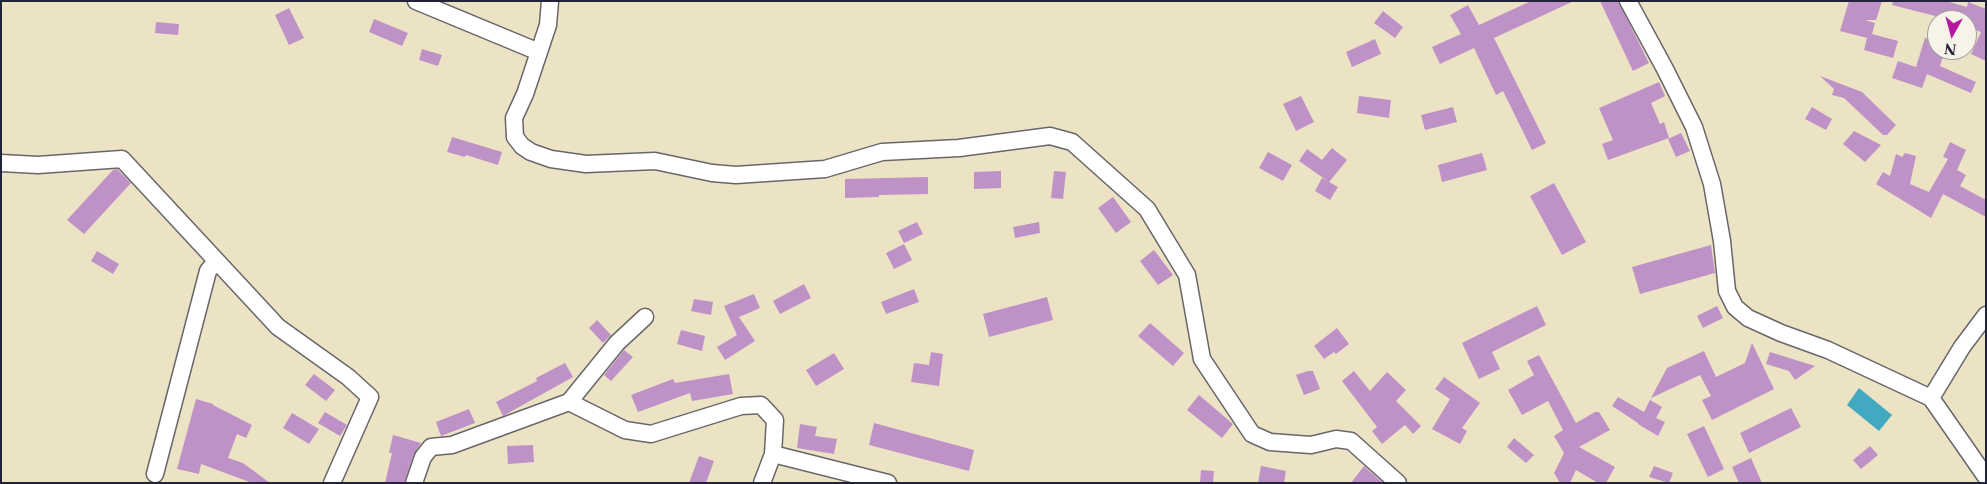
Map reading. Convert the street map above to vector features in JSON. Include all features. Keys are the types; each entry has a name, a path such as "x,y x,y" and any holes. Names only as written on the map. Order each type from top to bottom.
{"street":[{"path":"416,1 539,52"},
{"path":"550,1 548,25 525,94 514,118 515,137 522,146 551,159 586,164 655,161 712,173 736,175 825,169 882,152 959,148 1050,136 1072,142 1147,209 1187,275 1202,359 1252,434 1270,442 1311,445 1336,439 1351,441 1398,483"},
{"path":"1628,1 1694,127 1712,184 1722,241 1727,291 1735,307 1748,318 1780,333 1828,350 1931,398 1986,477"},
{"path":"1,163 38,165 122,158 278,327 348,377 370,397 332,483"},
{"path":"155,474 208,271 216,261"},
{"path":"1931,398 1962,348 1986,315"},
{"path":"414,483 423,457 431,447 452,445 569,402 617,343 645,317"},
{"path":"569,402 625,430 651,434 741,406 762,405 775,420 773,454 762,483"},
{"path":"773,454 888,483"}],"water":[{"path":"1859,388 1892,415 1879,431 1847,405"}],"building":[{"path":"1531,1 1574,1 1494,38 1546,143 1532,150 1503,91 1496,95 1474,48 1440,64 1432,47 1461,34 1450,15 1468,5 1479,25"},
{"path":"1600,1 1618,1 1649,63 1633,71"},
{"path":"1849,1 1882,1 1876,20 1865,20 1875,23 1872,34 1898,41 1893,58 1864,50 1867,38 1840,31"},
{"path":"1893,1 1946,1 1967,7 1968,2 1986,9 1986,61 1977,57 1977,41 1981,32 1977,31 1977,10 1927,10 1927,14 1892,5"},
{"path":"289,8 304,38 289,45 275,15"},
{"path":"1383,11 1403,27 1395,38 1374,23"},
{"path":"374,19 408,33 402,46 369,32"},
{"path":"156,22 179,24 178,35 155,33"},
{"path":"1925,38 1927,38 1927,60 1942,60 1940,66 1976,82 1971,93 1927,74 1922,88 1892,78 1898,61 1916,67"},
{"path":"1375,39 1381,54 1352,67 1346,52"},
{"path":"422,49 442,55 438,66 419,60"},
{"path":"1820,76 1862,92 1896,125 1887,135 1883,135 1844,98 1832,95 1834,89"},
{"path":"1659,82 1665,96 1651,103 1660,124 1664,122 1669,138 1608,160 1602,144 1613,140 1599,108"},
{"path":"1301,96 1314,122 1296,131 1283,104"},
{"path":"1359,96 1391,100 1389,118 1357,113"},
{"path":"1453,107 1457,122 1425,130 1421,115"},
{"path":"1812,107 1832,119 1826,130 1805,119"},
{"path":"1854,131 1881,145 1865,162 1843,144"},
{"path":"1681,133 1690,151 1676,157 1668,139"},
{"path":"452,137 502,152 498,165 466,155 465,157 447,152"},
{"path":"1950,142 1966,150 1957,170 1966,175 1960,186 1986,200 1986,217 1943,194 1931,218 1876,184 1883,172 1890,176 1896,154 1902,157 1905,153 1916,156 1910,184 1929,192 1948,159 1943,157"},
{"path":"1332,148 1347,160 1329,182 1299,161 1307,149 1322,160"},
{"path":"1268,152 1292,165 1283,181 1259,168"},
{"path":"1482,153 1487,170 1442,182 1438,165"},
{"path":"117,169 131,183 84,234 67,220 113,170"},
{"path":"1001,171 1001,188 974,189 974,172"},
{"path":"1054,171 1066,172 1063,199 1051,198"},
{"path":"928,177 928,194 845,198 845,179"},
{"path":"1322,178 1338,187 1330,200 1315,191"},
{"path":"1554,183 1586,242 1562,255 1530,196"},
{"path":"1113,197 1131,222 1116,233 1098,208"},
{"path":"917,222 923,234 904,243 898,231"},
{"path":"1039,222 1040,233 1015,238 1013,227"},
{"path":"904,244 912,260 894,269 886,253"},
{"path":"1711,245 1715,273 1640,294 1632,267"},
{"path":"1154,250 1173,275 1158,285 1140,261"},
{"path":"97,251 119,264 113,274 91,261"},
{"path":"804,284 811,298 780,314 773,301"},
{"path":"914,289 919,302 886,314 881,302"},
{"path":"754,294 760,308 739,317 755,341 725,360 717,347 737,335 724,306"},
{"path":"1047,297 1053,320 989,337 983,314"},
{"path":"694,299 713,302 711,315 691,311"},
{"path":"1537,306 1546,325 1492,352 1500,369 1479,379 1462,343"},
{"path":"1717,306 1723,318 1703,328 1697,316"},
{"path":"597,320 611,335 603,343 589,328"},
{"path":"1150,323 1184,353 1173,366 1138,336"},
{"path":"1337,328 1349,344 1336,354 1334,352 1324,359 1314,346"},
{"path":"681,330 705,336 702,351 677,344"},
{"path":"1752,343 1774,389 1712,420 1702,400 1711,396 1700,375 1651,398 1667,368 1704,351 1716,377 1745,363"},
{"path":"624,350 633,357 611,381 604,375"},
{"path":"931,352 943,354 939,386 911,382 914,363 929,365"},
{"path":"1770,352 1815,366 1795,380 1789,371 1766,364"},
{"path":"834,353 844,369 816,386 806,370"},
{"path":"1539,355 1576,423 1595,412 1599,412 1610,430 1579,447 1615,467 1606,483 1598,483 1576,470 1570,483 1560,483 1554,473 1564,453 1554,436 1563,430 1548,401 1522,415 1508,390 1534,375 1527,361"},
{"path":"565,363 573,377 503,416 496,402 537,381 536,378"},
{"path":"1313,371 1320,389 1304,395 1296,375"},
{"path":"1354,371 1370,391 1387,372 1406,390 1396,401 1421,426 1413,434 1405,425 1382,444 1372,431 1377,427 1342,381"},
{"path":"314,374 335,390 326,401 305,385"},
{"path":"729,374 733,394 692,401 690,393 638,412 631,395 673,379 675,383"},
{"path":"1444,377 1480,403 1462,428 1467,431 1460,444 1432,429 1450,399 1435,389"},
{"path":"1199,395 1233,424 1222,438 1187,410"},
{"path":"1618,397 1644,412 1650,400 1662,407 1656,418 1665,422 1658,436 1612,406"},
{"path":"196,399 213,404 252,425 246,438 237,434 228,458 243,463 270,483 252,483 201,464 199,474 177,469"},
{"path":"1791,408 1801,427 1749,453 1740,433"},
{"path":"469,409 475,423 441,436 436,422"},
{"path":"325,412 347,425 340,436 318,423"},
{"path":"292,413 319,429 309,444 283,428"},
{"path":"874,423 974,450 969,471 869,445"},
{"path":"800,424 817,427 815,436 837,439 834,454 797,448"},
{"path":"1704,426 1724,469 1708,477 1687,434"},
{"path":"393,435 421,443 414,454 404,483 385,483 392,453 389,453"},
{"path":"1514,438 1534,455 1526,463 1507,447"},
{"path":"533,445 534,462 508,464 507,446"},
{"path":"1870,446 1878,455 1861,469 1853,460"},
{"path":"699,456 714,461 706,483 689,483"},
{"path":"1751,458 1762,483 1739,483 1732,467"},
{"path":"1261,466 1286,471 1284,483 1258,483"},
{"path":"1364,466 1366,468 1383,483 1351,483"},
{"path":"1654,466 1673,473 1669,483 1649,477"},
{"path":"1201,470 1214,471 1213,483 1200,483"}]}
